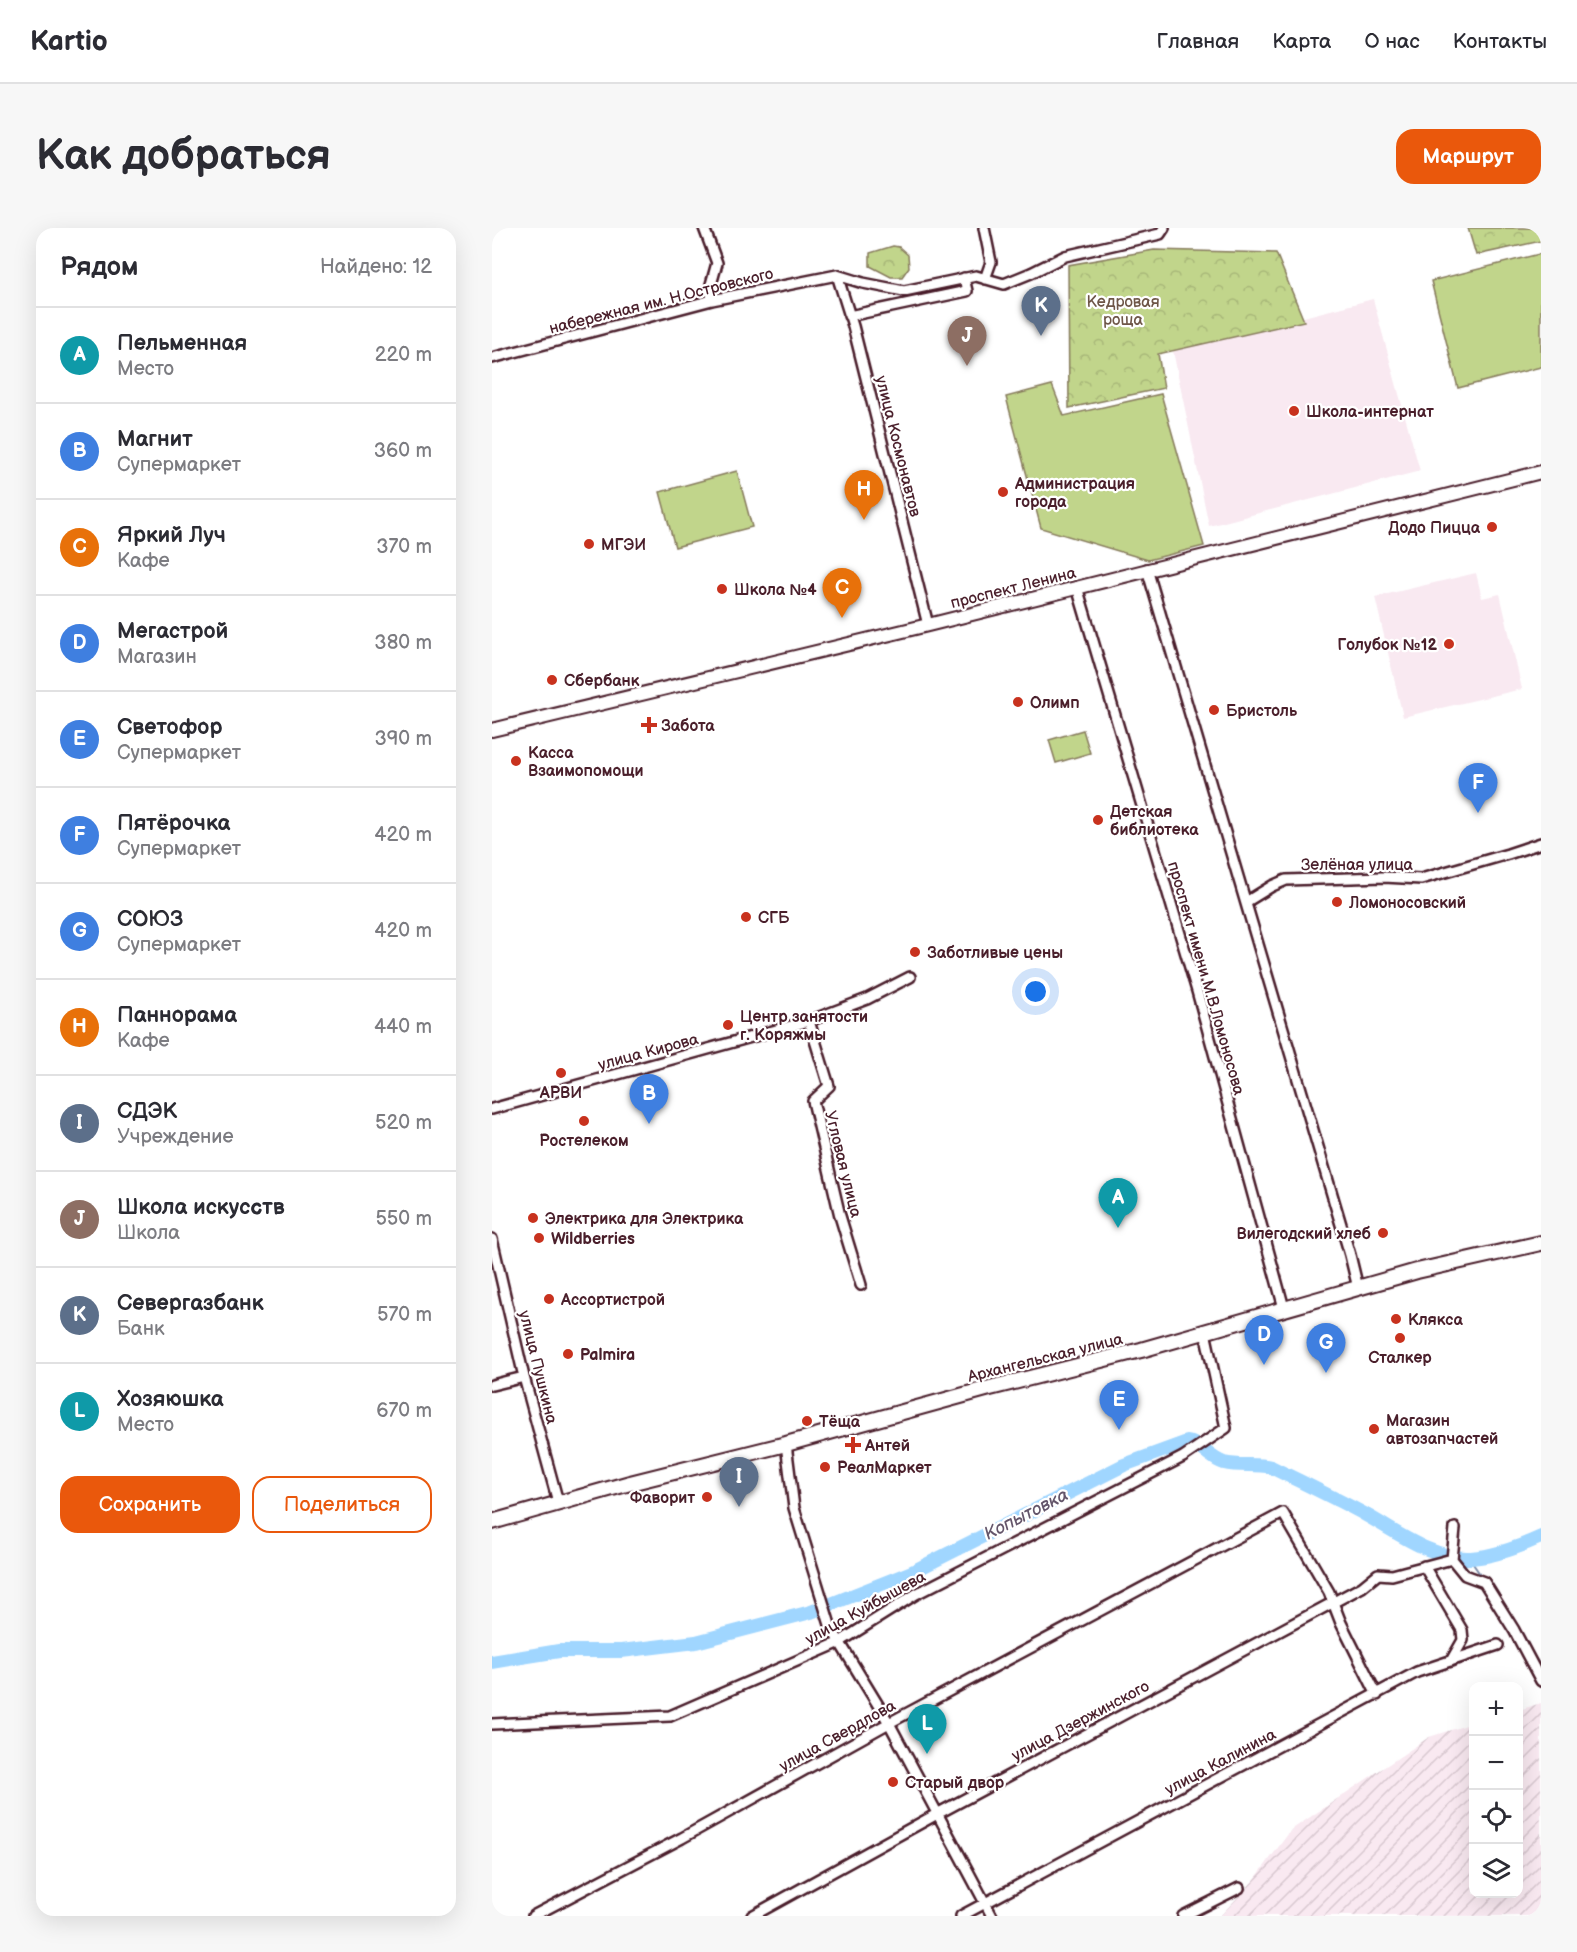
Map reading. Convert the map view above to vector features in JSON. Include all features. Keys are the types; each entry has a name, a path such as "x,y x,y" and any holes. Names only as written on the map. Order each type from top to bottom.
{"main road":[{"name":"Архангельская улица","path":"492,1522 558,1502 786,1444 1205,1332 1417,1271 1541,1243"}],"street":[{"path":"704,228 717,263 710,288 712,300"},
{"path":"984,228 991,262 985,279"},
{"path":"837,275 904,291 976,276 1004,284 1065,255 1162,231"},
{"name":"набережная им. Н.Островского","path":"492,357 712,300 837,275"},
{"name":"улица Космонавтов","path":"837,275 927,626"},
{"path":"849,316 967,291 964,278"},
{"name":"проспект Ленина","path":"492,730 927,626 1541,472"},
{"path":"1147,569 1358,1288"},
{"name":"проспект имени М.В.Ломоносова","path":"1077,587 1197,992 1284,1308"},
{"name":"Зелёная улица","path":"1246,902 1286,880 1421,879 1541,843"},
{"name":"улица Кирова","path":"492,1109 809,1021 867,999 910,977"},
{"name":"Угловая улица","path":"809,1021 829,1086 813,1101 840,1216 861,1285"},
{"name":"улица Пушкина","path":"492,1239 524,1377 558,1502"},
{"name":"улица Куйбышева","path":"492,1724 670,1716 838,1643 916,1594 1183,1457 1226,1428 1205,1332"},
{"path":"492,1385 524,1377"},
{"path":"786,1444 794,1508 821,1600 838,1643 889,1724 992,1916"},
{"name":"улица Свердлова","path":"533,1916 682,1838 889,1724 1283,1513 1329,1592 1332,1602"},
{"path":"1455,1528 1452,1559 1465,1575 1484,1582 1514,1630 1541,1681"},
{"name":"улица Дзержинского","path":"752,1916 937,1814 1362,1587 1378,1574 1392,1575 1452,1559"},
{"path":"1426,1565 1462,1630 1462,1640 1451,1661"},
{"path":"1332,1602 1377,1695"},
{"name":"улица Калинина","path":"961,1916 1417,1672 1498,1645"},
{"path":"1182,1916 1239,1888"}],"shaded area":[{"name":"Школа-интернат","path":"1373,299 1420,471 1209,526 1173,351"},
{"name":"Голубок №12","path":"1476,573 1482,598 1500,594 1522,689 1403,717 1375,597"},
{"path":"1541,1703 1541,1916 1220,1916 1255,1879 1291,1830 1429,1737 1469,1724 1469,1898 1523,1898 1523,1709"}],"green space":[{"path":"1468,228 1541,228 1541,241 1476,255"},
{"path":"893,246 899,247 908,255 909,267 902,277 891,277 870,266 870,253"},
{"name":"Кедровая роща","path":"1154,250 1276,253 1304,321 1158,354 1164,388 1069,408 1068,265"},
{"path":"1539,254 1541,256 1541,367 1458,388 1431,281"},
{"path":"1052,385 1064,416 1161,394 1204,546 1148,560 1041,528 1006,397"},
{"path":"737,471 752,527 675,547 660,492"},
{"path":"1083,730 1090,753 1056,763 1049,740"}],"waterway":[{"name":"Копытовка","path":"492,1662 559,1651 621,1651 696,1642 811,1612 912,1572 1124,1465 1187,1442 1196,1445 1224,1463 1271,1467 1354,1509 1416,1544 1443,1555 1480,1557 1541,1537"},
{"path":"1469,1558 1482,1577"},
{"path":"1528,1647 1541,1667"}],"place":[{"name":"Севергазбанк","path":"1041,336"},
{"name":"Школа искусcтв","path":"967,366"},
{"name":"Школа-интернат","path":"1294,411"},
{"name":"Администрация города","path":"1003,492"},
{"name":"Паннорама","path":"864,520"},
{"name":"Додо Пицца","path":"1492,527"},
{"name":"МГЭИ","path":"589,544"},
{"name":"Школа №4","path":"722,589"},
{"name":"Яркий Луч","path":"842,618"},
{"name":"Голубок №12","path":"1449,644"},
{"name":"Сбербанк","path":"552,680"},
{"name":"Олимп","path":"1018,702"},
{"name":"Бристоль","path":"1214,710"},
{"name":"Забота","path":"649,725"},
{"name":"Касса Взаимопомощи","path":"516,761"},
{"name":"Пятёрочка","path":"1478,813"},
{"name":"Детская библиотека","path":"1098,820"},
{"name":"Ломоносовский","path":"1337,902"},
{"name":"СГБ","path":"746,917"},
{"name":"Заботливые цены","path":"915,952"},
{"name":"Центр занятости г. Коряжмы","path":"728,1025"},
{"name":"АРВИ","path":"561,1073"},
{"name":"Ростелеком","path":"584,1121"},
{"name":"Магнит","path":"649,1124"},
{"name":"Электрика для Электрика","path":"533,1218"},
{"name":"Пельменная","path":"1118,1228"},
{"name":"Вилегодский хлеб","path":"1383,1233"},
{"name":"Wildberries","path":"539,1238"},
{"name":"Ассортистрой","path":"549,1299"},
{"name":"Клякса","path":"1396,1319"},
{"name":"Сталкер","path":"1400,1338"},
{"name":"Palmira","path":"568,1354"},
{"name":"Мегастрой","path":"1264,1365"},
{"name":"СОЮЗ","path":"1326,1373"},
{"name":"Тёща","path":"807,1421"},
{"name":"Магазин автозапчастей","path":"1374,1429"},
{"name":"Светофор","path":"1119,1430"},
{"name":"Антей","path":"853,1445"},
{"name":"РеалМаркет","path":"825,1467"},
{"name":"Фаворит","path":"707,1497"},
{"name":"СДЭК","path":"739,1507"},
{"name":"Хозяюшка","path":"927,1754"},
{"name":"Старый двор","path":"893,1782"}]}
